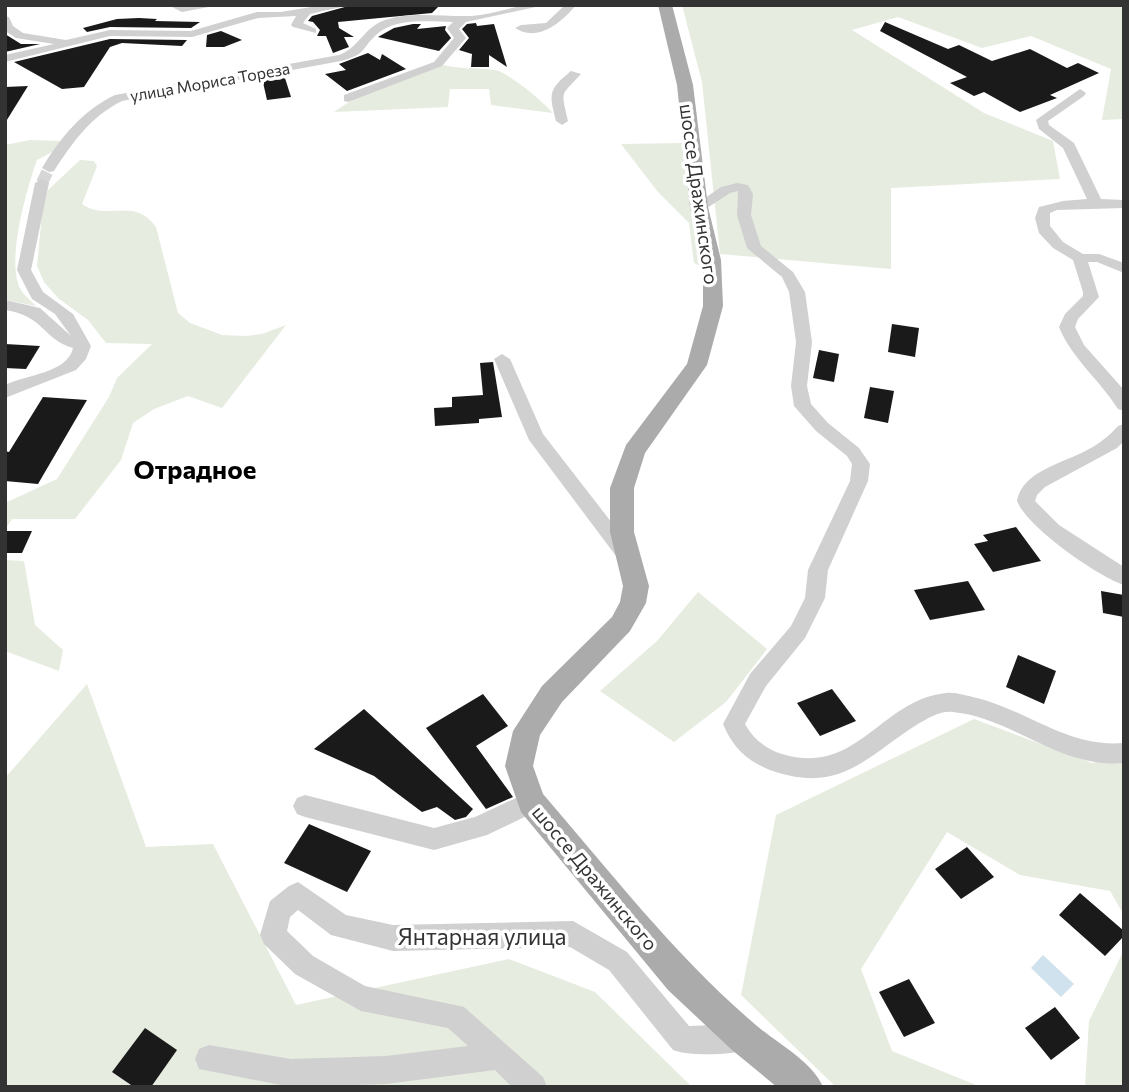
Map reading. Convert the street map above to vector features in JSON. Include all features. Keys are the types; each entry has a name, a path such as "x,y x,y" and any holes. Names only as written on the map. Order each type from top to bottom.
{"main road":[{"name":"шоссе Дражинского","path":"665,5 685,85 698,207 712,260 713,306 697,365 634,451 622,488 620,509 636,586 633,603 621,624 552,694 527,732 519,766 531,802 680,978 744,1038 805,1087"}],"street":[{"path":"173,5 182,9 214,5"},
{"path":"5,59 118,31 192,34 257,15 307,12 345,5"},
{"path":"348,98 438,64 460,38 453,28 463,19 540,5"},
{"path":"521,28 533,30 550,26 571,5"},
{"path":"482,6 520,10"},
{"path":"307,12 297,25 312,31"},
{"path":"5,19 8,28 20,36 59,40 67,44"},
{"name":"улица Мориса Тореза","path":"49,169 67,138 107,103 136,93 341,58 355,53 364,45 370,34 387,23 413,19 463,19"},
{"path":"559,71 575,74 559,87 556,95 562,121"},
{"path":"1080,93 1042,120 1043,126 1069,146 1096,204"},
{"path":"5,393 71,366 80,358 83,346 81,337 66,316 39,298 24,270 42,183"},
{"path":"698,207 720,195 726,187 733,185 743,188 746,194 744,215 754,248 774,267 788,275 797,292 804,342 799,386 803,405 821,427 853,452 861,464 859,481 818,570 815,598 798,632 758,680 744,704 734,724 739,738 755,753 787,768 807,772 828,770 858,754 913,714 945,702 978,706 1088,754 1124,753"},
{"path":"1124,204 1056,206 1044,210 1040,218 1043,227 1057,246 1080,258 1099,258 1124,269"},
{"path":"1080,258 1079,265 1090,287 1091,297 1071,317 1067,327 1075,344 1118,389 1124,405"},
{"path":"5,305 28,309 40,315 62,338 83,346"},
{"path":"502,359 535,436 628,557"},
{"path":"1105,374 1124,382"},
{"path":"1124,430 1093,457 1033,486 1025,499 1027,507 1040,520 1124,577"},
{"path":"305,806 434,839 479,827 531,802"},
{"name":"Янтарная улица","path":"533,1087 456,1016 361,998 304,965 273,935 279,910 298,894 340,926 393,938 573,934 618,961 683,1040 744,1038"},
{"path":"209,1059 290,1073 386,1070 501,1056"}],"shaded area":[{"path":"682,5 1124,5 1124,119 1102,120 1111,69 1031,36 982,48 898,17 852,30 984,113 1053,141 1060,179 891,188 891,269 720,254 702,82"},
{"path":"440,64 501,72 526,88 553,113 491,105 489,89 450,89 448,107 334,112 376,88"},
{"path":"30,140 63,141 56,150 37,160 19,225 15,262 17,278 22,292 36,306 5,300 5,145"},
{"path":"684,143 694,198 700,266 694,263 689,223 658,192 621,144"},
{"path":"80,160 94,161 97,166 82,204 101,211 139,213 156,227 178,313 190,323 222,335 247,336 262,334 286,325 222,408 188,396 154,409 133,423 121,460 75,519 12,519 5,530 5,503 57,479 109,397 117,378 152,344 106,343 88,320 58,298 44,282 37,266 42,214 48,190"},
{"path":"5,560 24,561 35,625 63,650 59,671 5,651"},
{"path":"698,592 767,649 726,702 674,742 600,691 657,641"},
{"path":"87,684 146,847 213,844 296,1005 509,959 595,992 692,1087 5,1087 5,778"},
{"path":"974,719 1092,763 1124,755 1124,915 1110,891 1020,875 947,832 861,969 892,1051 981,1087 836,1087 741,995 776,815"},
{"path":"1124,950 1124,1087 1085,1087 1089,1021"}],"water":[{"path":"1043,955 1074,984 1061,997 1031,968"}],"building":[{"path":"352,5 440,5 432,13 338,22 339,28 354,37 344,37 349,47 333,53 326,36 317,36 320,30 313,22 308,21 312,16"},
{"path":"117,19 200,22 191,28 110,27 87,32 83,28"},
{"path":"885,22 948,49 959,45 992,61 1030,49 1067,68 1078,63 1099,73 1050,95 1057,98 1020,112 984,92 974,96 950,83 967,77 880,31"},
{"path":"476,23 477,26 494,24 507,67 489,55 489,67 471,67 472,54 459,50 469,38 462,29 467,24"},
{"path":"421,24 417,29 446,26 445,30 451,38 439,51 378,37 394,28"},
{"path":"221,31 242,40 224,47 206,47 207,35"},
{"path":"5,34 21,44 40,44 5,52"},
{"path":"110,39 187,40 182,46 122,43 110,47 84,87 62,89 14,62"},
{"path":"368,53 380,60 382,54 406,69 347,91 325,74 346,70 339,64"},
{"path":"284,75 291,97 267,100 262,78"},
{"path":"28,86 5,123 5,87"},
{"path":"892,324 919,328 915,357 888,352"},
{"path":"5,344 40,346 26,369 5,368"},
{"path":"819,350 839,354 834,382 813,378"},
{"path":"493,362 502,417 479,419 479,423 435,426 434,408 452,407 452,397 483,395 480,363"},
{"path":"870,387 894,391 888,423 864,418"},
{"path":"43,397 87,400 38,484 5,481 5,451 9,452"},
{"path":"1016,527 1041,561 993,572 974,544 988,541 983,535"},
{"path":"5,531 32,531 22,553 5,553"},
{"path":"968,581 985,610 930,620 914,590"},
{"path":"1101,591 1124,595 1124,617 1103,613"},
{"path":"1018,655 1056,671 1044,704 1006,687"},
{"path":"832,689 856,721 820,736 797,703"},
{"path":"483,694 508,726 476,746 513,797 486,809 426,728"},
{"path":"364,709 473,809 466,817 455,820 437,807 422,812 374,776 314,749"},
{"path":"309,824 371,851 347,892 284,863"},
{"path":"967,847 994,877 961,899 935,869"},
{"path":"1080,893 1124,931 1124,936 1105,956 1059,915"},
{"path":"909,979 935,1023 904,1037 879,992"},
{"path":"1055,1007 1080,1038 1051,1060 1025,1028"},
{"path":"145,1028 177,1050 151,1087 134,1087 112,1072"}],"tunnel":[{"path":"42,183 49,168"}],"district":[{"name":"Отрадное","path":"195,470"}]}
